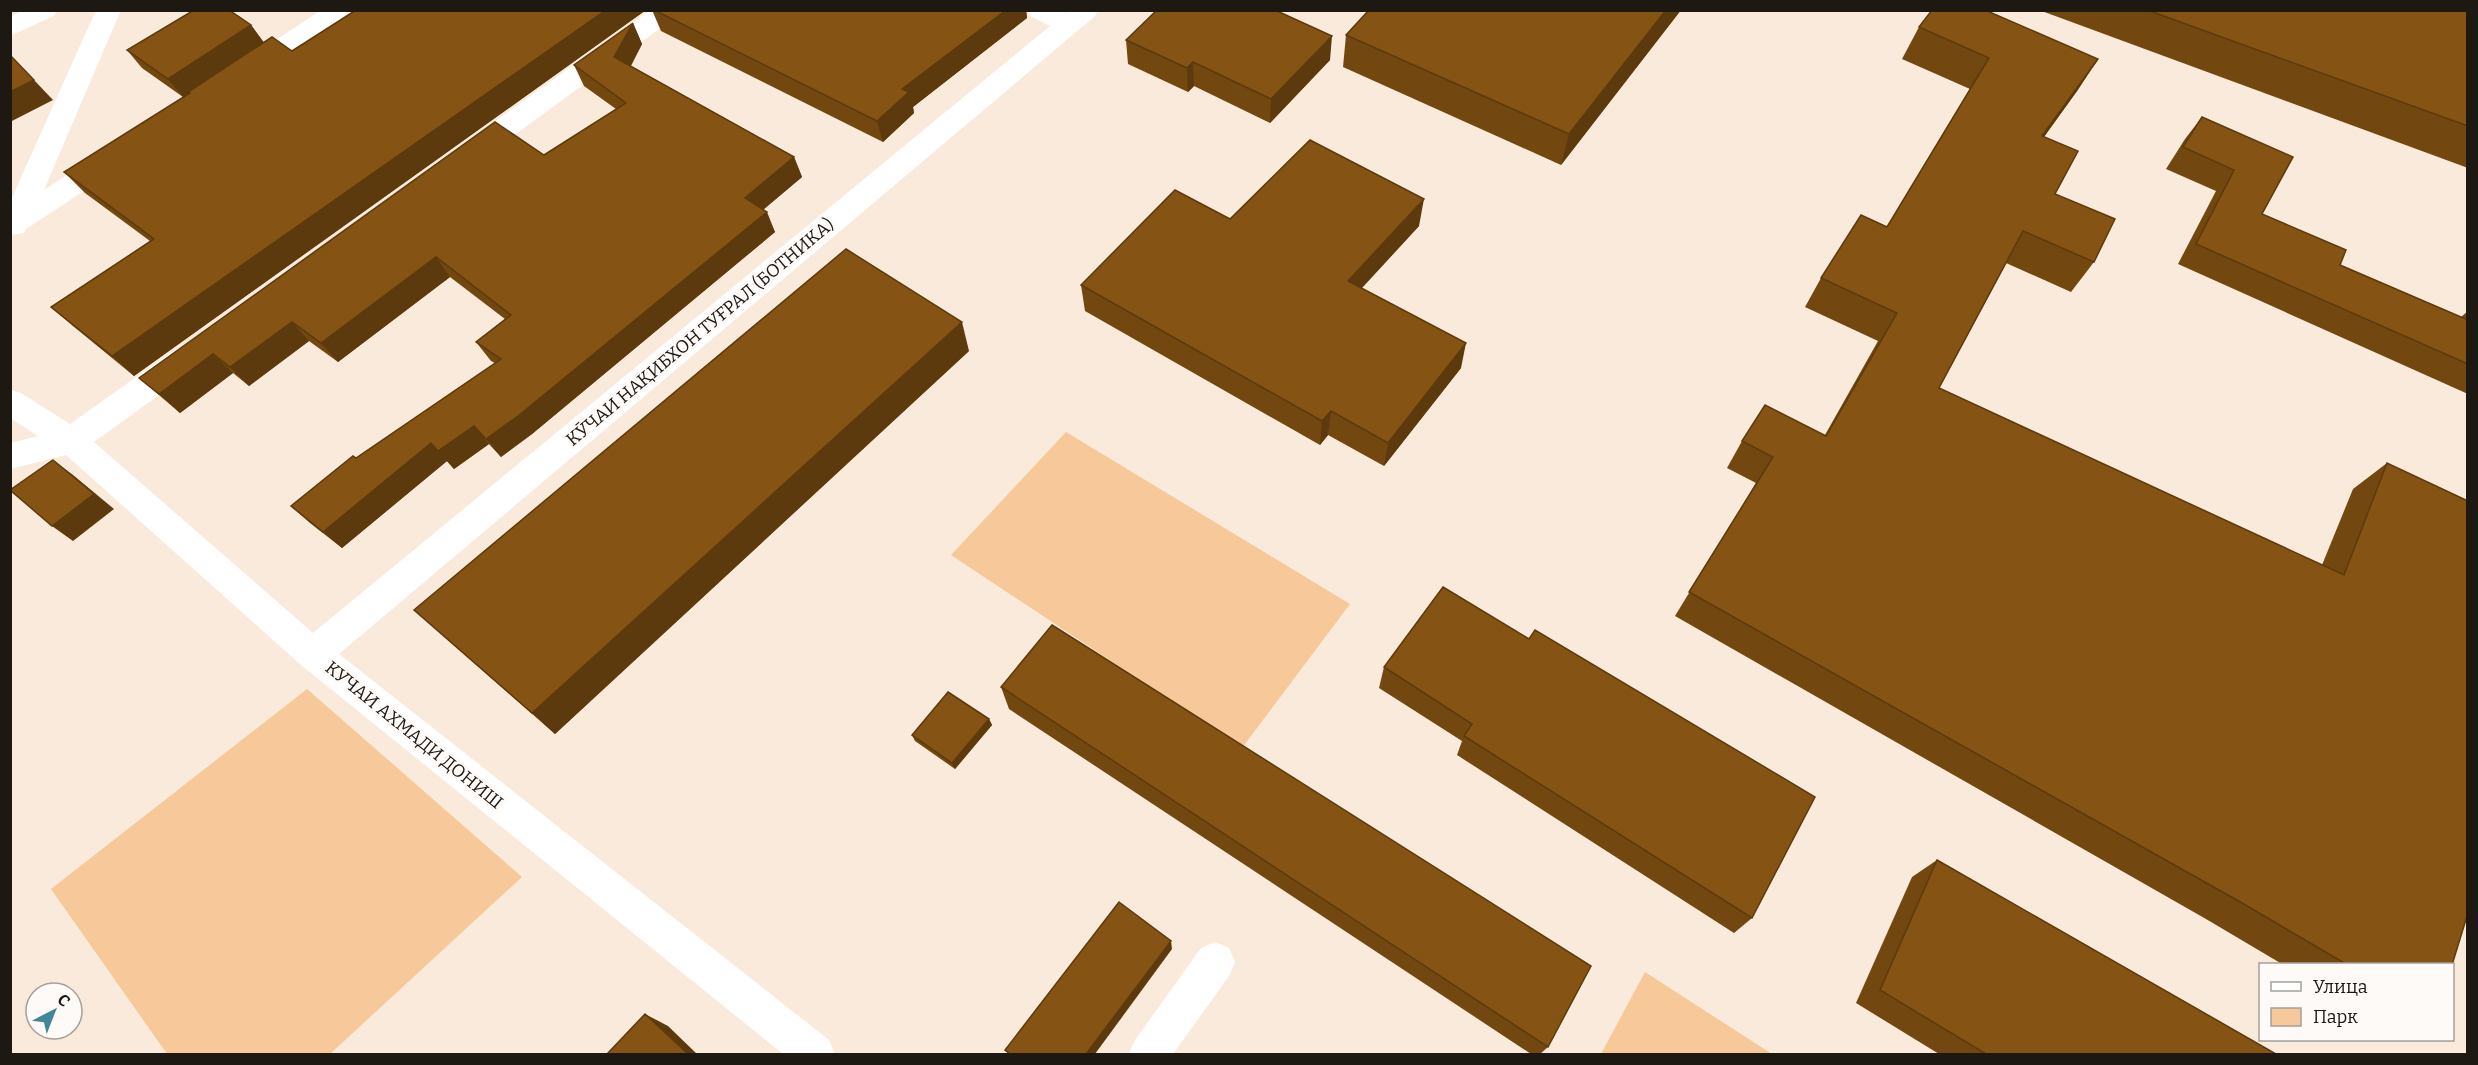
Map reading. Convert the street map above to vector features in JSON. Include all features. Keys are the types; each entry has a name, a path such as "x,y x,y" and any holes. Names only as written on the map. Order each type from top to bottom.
{"street":[{"path":"10,28 45,10"},
{"path":"13,229 109,10"},
{"path":"232,81 340,10"},
{"path":"446,170 668,10"},
{"path":"1040,10 1077,18"},
{"name":"КӮЧАИ НАҚИБХОН ТУҒРАЛ (БОТНИКА)","path":"313,654 1077,18"},
{"path":"13,229 134,145"},
{"path":"10,456 70,441 205,344"},
{"name":"КУЧАИ АХМАДИ ДОНИШ","path":"10,402 70,441 313,654 815,1054"},
{"path":"1149,1054 1215,962"}],"green space":[{"path":"1066,432 1350,604 1242,748 951,555"},
{"path":"307,689 522,877 330,1054 167,1054 51,889"},
{"path":"1645,972 1772,1054 1601,1054"}],"building":[{"path":"194,10 229,10 251,25 168,79 127,50"},
{"path":"356,10 606,10 112,356 51,307 154,239 64,172 190,93 188,92 272,37 292,51"},
{"path":"654,10 1006,10 902,89 909,92 877,121"},
{"path":"1157,10 1275,10 1332,36 1271,99 1193,62 1187,68 1126,40"},
{"path":"1369,10 1666,10 1569,134 1346,35"},
{"path":"1932,10 1985,10 2098,59 2042,136 2078,151 2055,194 2115,219 2094,262 2023,231 1939,388 2344,575 2387,463 2468,501 2468,913 2453,963 2344,963 2242,903 1689,592 1773,457 1742,441 1765,405 1826,436 1897,313 1821,278 1861,215 1887,227 1989,58 1919,27"},
{"path":"2147,10 2468,10 2468,126"},
{"path":"633,23 614,57 794,157 745,198 767,212 518,416 486,439 474,426 438,451 431,443 323,532 291,506 353,456 356,458 501,359 476,342 511,315 436,257 321,343 292,322 230,367 213,354 159,394 139,378 495,122 544,155 626,103 574,65"},
{"path":"10,55 34,80 10,92"},
{"path":"2202,117 2293,157 2262,214 2346,250 2340,265 2468,320 2468,364 2196,244 2234,170 2183,147"},
{"path":"1310,140 1424,199 1348,281 1466,343 1388,443 1331,411 1322,421 1081,285 1175,190 1230,219"},
{"path":"846,249 962,322 532,713 414,610"},
{"path":"53,460 94,494 52,526 10,490"},
{"path":"1443,587 1529,639 1535,630 1815,797 1752,918 1464,736 1472,724 1384,667"},
{"path":"1052,625 1591,966 1548,1047 1001,687"},
{"path":"948,692 989,719 952,763 912,735"},
{"path":"1937,860 2276,1054 1986,1054 1880,990"},
{"path":"1119,902 1171,941 1086,1054 1010,1054 1005,1050"},
{"path":"645,1014 688,1054 607,1054"}]}
